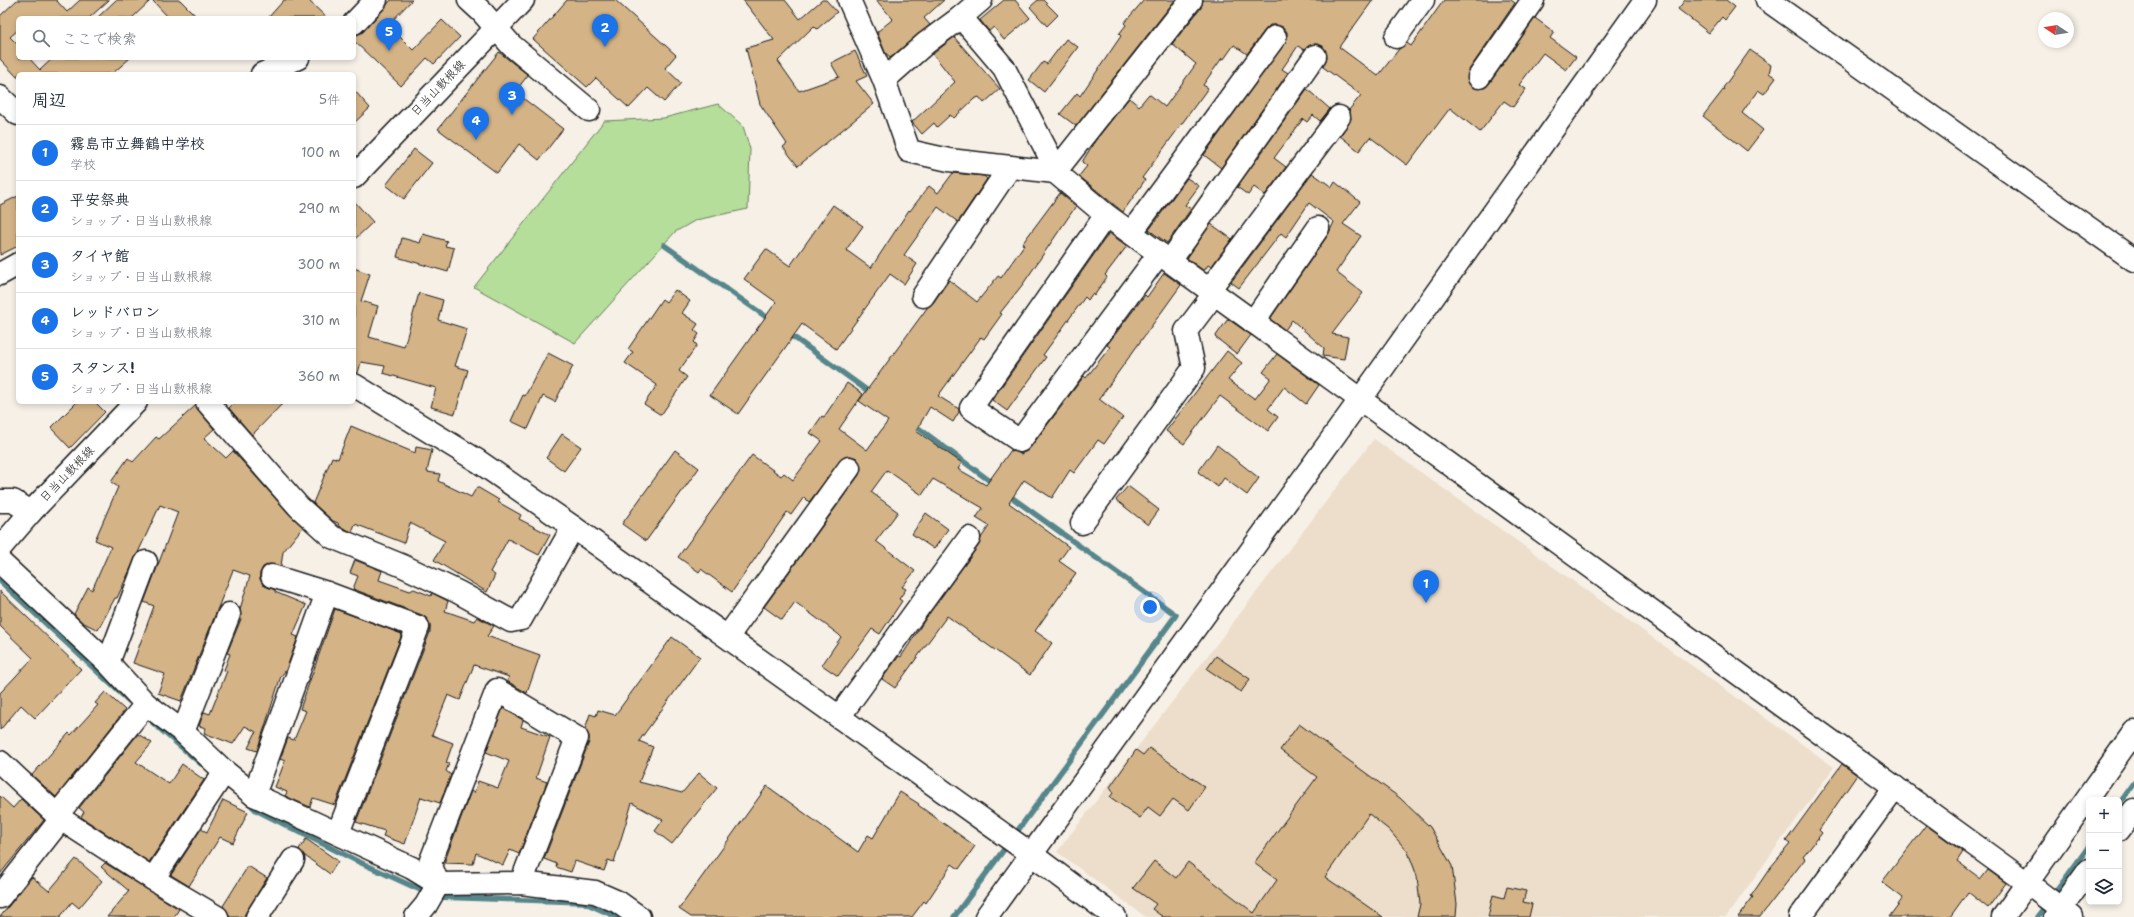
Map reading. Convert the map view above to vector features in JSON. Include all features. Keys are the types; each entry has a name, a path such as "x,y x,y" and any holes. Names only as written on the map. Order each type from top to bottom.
{"street":[{"path":"356,21 376,0"},
{"path":"469,0 511,45 589,110"},
{"name":"日当山敷根線","path":"356,175 523,0"},
{"path":"849,0 884,80 909,151 949,160 1055,172 1106,216 2027,882 2063,914 2086,875"},
{"path":"884,80 926,43 962,18 981,0"},
{"path":"1055,172 1191,0"},
{"path":"1396,37 1423,0"},
{"path":"1479,77 1533,0"},
{"path":"986,917 1360,400 1645,0"},
{"path":"1767,0 2134,260"},
{"path":"962,18 1004,68 1053,163 1055,172"},
{"path":"1131,233 1275,37"},
{"path":"1106,216 971,408 1020,441 1165,258 1315,56"},
{"path":"266,72 294,60"},
{"path":"0,97 16,112"},
{"path":"1082,522 1194,368 1186,331 1212,292 1338,117"},
{"path":"923,296 1010,167"},
{"path":"1253,322 1318,228"},
{"path":"0,274 16,265"},
{"path":"356,386 478,462 574,526 1031,854 1115,917"},
{"name":"日当山敷根線","path":"0,548 134,404"},
{"path":"209,404 298,507 332,537 403,566 458,592 511,621 521,618 574,526"},
{"path":"728,636 849,468"},
{"path":"0,502 13,501 32,512"},
{"path":"839,717 969,538"},
{"path":"0,562 108,663 141,710 183,732 219,778 412,868 429,899"},
{"path":"108,663 146,562"},
{"path":"272,576 327,593 418,627 338,833"},
{"path":"254,795 327,593"},
{"path":"183,732 229,614"},
{"path":"429,899 430,862 497,690 577,738 520,883"},
{"path":"0,897 141,710"},
{"path":"2003,917 2134,732"},
{"path":"0,762 59,817 153,879 217,917"},
{"path":"153,879 219,778"},
{"path":"1800,917 1895,787"},
{"path":"2122,826 2134,810"},
{"path":"257,917 293,860"},
{"path":"429,899 520,883 595,892 618,902 638,917"}],"shaded area":[{"path":"1374,439 1834,767 1726,917 1146,917 1057,852"}],"green space":[{"path":"718,104 743,126 750,149 748,209 696,220 675,232 575,343 474,287 604,121 664,118"}],"building":[{"path":"17,0 56,0 67,12 80,0 109,0 91,16 16,16 16,32 10,37 16,43 16,60 31,60 40,70 51,60 128,60 114,72 16,72 16,76 0,59 0,16"},
{"path":"116,0 151,0 134,16 99,16"},
{"path":"152,0 180,0 196,16 167,16"},
{"path":"284,0 308,0 325,16 270,16"},
{"path":"391,0 412,0 388,25 413,50 442,20 460,37 434,64 427,58 401,86 356,43 356,35 363,32"},
{"path":"567,0 615,0 676,55 665,68 681,83 664,102 648,88 629,108 596,78 587,87 533,39"},
{"path":"743,0 785,0 800,19 822,0 826,0 837,12 817,29 814,26 778,61 799,91 839,77 831,63 855,51 867,76 856,81 874,104 798,166 783,147 787,144 760,104 746,48 774,40"},
{"path":"876,0 944,0 924,18 930,25 890,58 885,52 877,32 893,19"},
{"path":"1004,0 1015,0 1030,18 1004,40 994,27 989,31 980,20"},
{"path":"1038,0 1043,0 1058,15 1047,26 1030,7"},
{"path":"1144,0 1175,0 1076,126 1060,114 1077,93 1080,96 1121,36 1119,34 1126,25 1124,23"},
{"path":"1203,0 1373,0 1339,47 1378,76 1399,49 1407,43 1411,46 1444,0 1511,0 1515,3 1469,70 1468,82 1472,87 1484,88 1489,84 1535,18 1554,32 1550,38 1576,57 1566,70 1543,53 1519,85 1526,89 1513,107 1504,101 1480,132 1450,108 1407,165 1370,137 1359,151 1340,136 1351,119 1349,110 1361,95 1323,67 1327,57 1323,46 1317,44 1310,45 1304,50 1298,46 1282,69 1288,73 1221,168 1204,155 1287,39 1287,32 1283,27 1270,25 1247,54 1234,45 1224,59 1222,58 1203,85 1208,88 1142,178 1145,180 1123,212 1079,176 1087,166 1082,162 1095,141 1129,98 1139,106 1149,94 1165,107 1196,64 1172,44 1201,8"},
{"path":"1685,0 1726,0 1735,7 1725,20 1722,17 1709,33 1678,9"},
{"path":"954,37 1000,89 984,103 979,97 974,99 954,118 950,115 937,127 934,123 922,134 912,122 955,82 933,54"},
{"path":"1066,39 1078,47 1044,92 1029,80 1043,62 1047,64"},
{"path":"1750,50 1771,65 1769,73 1776,78 1764,94 1758,90 1742,113 1763,130 1747,151 1703,116 1724,89 1723,88"},
{"path":"499,52 528,75 515,92 563,129 539,160 519,144 497,173 438,129"},
{"path":"1307,89 1330,109 1320,121 1313,115 1307,122 1303,119 1274,158 1286,167 1265,195 1254,187 1248,195 1237,187"},
{"path":"356,92 370,108 356,121"},
{"path":"414,149 432,163 404,199 386,185"},
{"path":"953,173 984,176 987,179 958,222 938,207 904,255 917,264 904,284 890,274 836,349 802,324 738,414 710,395 776,302 744,279 766,249 790,266 833,205 863,226 846,250 871,268 909,210 910,211 929,186 938,193"},
{"path":"1312,173 1332,187 1335,182 1360,202 1343,224 1361,236 1336,272 1363,293 1332,334 1348,337 1344,359 1323,356 1324,348 1292,320 1285,330 1270,319 1328,235 1334,222 1309,203 1286,237 1281,233 1239,288 1231,282"},
{"path":"1187,178 1199,186 1185,205 1191,209 1167,243 1149,230"},
{"path":"1060,193 1076,206 1023,284 1000,313 1002,314 984,339 981,337 938,396 959,409 959,412 953,422 930,407 916,431 962,463 958,469 986,485 1011,450 1021,454 1030,448 1084,376 1086,378 1110,347 1107,345 1145,295 1147,297 1164,273 1181,285 1099,399 1123,417 1104,444 1098,440 1074,473 1070,470 1052,498 1024,480 1009,503 1069,547 1059,561 1076,573 1035,631 1052,643 1030,675 947,616 895,688 882,679 899,656 901,657 926,618 979,545 981,538 989,526 976,518 983,508 933,479 922,495 887,470 871,492 898,512 876,541 915,571 902,587 906,589 899,599 902,601 880,634 872,629 838,676 822,665 841,637 838,634 795,602 782,620 764,607 859,475 861,469 857,458 851,456 844,457 809,502 804,497 791,515 787,512 732,592 701,569 699,572 678,557 752,455 781,476 784,473 793,480 822,441 810,433 822,416 824,417 847,383 863,394 839,429 867,450 888,421 859,401 927,308 933,303 949,280 977,302 998,276 1001,278 1024,245 1022,244"},
{"path":"16,197 16,247 0,255 0,205"},
{"path":"356,203 373,222 356,238"},
{"path":"1211,224 1232,239 1211,267 1208,265 1204,271 1187,258"},
{"path":"1109,233 1127,246 1105,275 1107,277 1094,296 1092,294 1088,300 1085,297 1043,355 1046,357 1007,411 992,400"},
{"path":"423,234 447,241 445,246 454,248 448,272 397,257 402,238 420,243"},
{"path":"356,269 370,274 361,301 378,306 369,337 404,347 419,293 443,300 438,320 467,329 455,366 468,370 455,414 431,407 436,388 383,373 385,366 361,362 358,373 356,373"},
{"path":"675,290 690,301 682,313 698,324 694,330 699,334 694,342 697,345 679,371 687,377 661,415 644,404 657,385 625,363 633,352 628,349 662,299 666,302"},
{"path":"1228,319 1251,335 1237,354 1215,337"},
{"path":"1227,351 1242,363 1228,380 1255,399 1271,378 1263,372 1277,354 1319,385 1306,404 1284,387 1268,409 1278,417 1268,431 1220,396 1184,444 1166,431"},
{"path":"548,353 573,366 555,402 543,396 528,429 511,421 523,395 525,396"},
{"path":"75,404 97,404 105,412 70,448 51,428"},
{"path":"233,404 282,404 252,435 229,408"},
{"path":"195,406 214,429 204,438 226,458 233,451 290,515 303,527 283,552 281,566 269,564 263,567 260,573 260,579 263,585 275,590 275,592 306,605 293,635 298,637 286,670 281,676 257,751 248,748 256,732 245,726 233,744 204,733 206,728 199,726 204,712 210,714 227,671 224,670 230,654 227,653 241,619 240,609 250,576 233,570 181,701 158,693 165,674 133,663 154,606 144,602 178,512 160,505 117,598 115,598 98,630 82,622 74,614 88,587 92,590 111,547 95,540 118,487 111,482 128,458 133,462 156,437 159,439"},
{"path":"351,426 415,453 416,447 432,450 427,472 440,474 438,481 471,497 477,487 499,500 498,502 521,515 519,519 550,535 539,555 508,539 490,572 495,575 487,592 434,560 445,541 410,523 404,543 355,524 352,532 339,526 338,523 333,521 313,503 332,457 338,459"},
{"path":"562,434 581,447 564,471 546,458"},
{"path":"1217,445 1259,478 1247,495 1224,478 1218,487 1198,472"},
{"path":"675,450 699,468 646,541 622,524"},
{"path":"1128,486 1159,510 1148,525 1116,500"},
{"path":"926,513 948,529 934,549 912,534"},
{"path":"355,560 382,571 379,580 410,591 414,589 431,596 432,593 448,601 445,611 474,621 477,617 494,626 487,636 540,655 527,693 507,681 509,677 474,665 460,700 448,695 432,735 453,743 446,763 449,764 446,771 451,775 440,803 421,797 405,844 383,836 385,831 356,822 430,632 430,625 427,619 422,615 353,589 358,576 350,573"},
{"path":"0,591 81,669 35,718 21,705 0,730 0,693 33,658 0,626"},
{"path":"335,609 402,634 335,805 313,798 310,807 285,796 287,792 275,787 285,761 280,759 288,738 294,740 306,711 300,709"},
{"path":"672,637 700,657 639,741 653,747 639,782 682,793 699,773 717,788 672,844 655,831 663,820 632,803 614,862 608,860 604,871 575,861 571,872 556,867 557,864 544,859 589,742 589,736 585,729 590,714 596,716 598,710 615,715"},
{"path":"1216,656 1250,679 1241,692 1207,669"},
{"path":"105,692 125,710 56,797 32,775 69,733 71,735 98,705 95,703"},
{"path":"503,708 523,720 521,727 550,737 536,778 547,782 519,854 510,850 503,865 476,853 473,864 444,863 471,791 474,793 478,781 498,788 509,761 486,752"},
{"path":"1299,724 1400,798 1430,827 1452,866 1457,904 1456,917 1417,917 1420,904 1417,876 1408,852 1389,830 1369,814 1325,877 1383,917 1163,917 1152,909 1156,904 1133,888 1154,861 1176,878 1188,862 1254,913 1277,880 1254,863 1317,777 1280,750"},
{"path":"138,734 152,743 136,762 169,784 182,764 204,780 149,862 81,817 84,812 79,808"},
{"path":"1149,748 1205,787 1189,810 1173,799 1160,816 1148,807 1140,818 1110,797 1113,793 1110,787 1136,750 1143,755"},
{"path":"1842,764 1857,775 1819,830 1822,833 1803,857 1805,859 1760,917 1738,917 1753,897 1751,896 1770,868 1790,844 1786,841"},
{"path":"767,786 858,852 868,835 873,838 900,792 919,804 918,805 975,846 959,869 952,864 926,903 924,901 912,917 691,917 679,909"},
{"path":"0,796 13,808 21,799 44,820 0,874"},
{"path":"223,800 248,812 233,843 220,837 189,886 171,875 201,829 207,832"},
{"path":"1926,825 1963,852 1957,861 1981,879 1988,870 2006,883 1988,908 1968,892 1950,917 1889,917 1903,898 1882,882"},
{"path":"306,839 338,861 330,874 305,856 299,849"},
{"path":"76,859 102,881 79,908 72,902 60,917 0,917 32,877 49,891"},
{"path":"105,863 179,909 174,917 107,917 129,891 101,867"},
{"path":"248,866 267,878 243,917 230,917 223,906"},
{"path":"1507,887 1526,891 1523,902 1532,904 1529,917 1488,917 1493,895 1504,898"}],"waterway":[{"path":"664,245 772,321"},
{"path":"788,333 872,394"},
{"path":"913,424 994,484"},
{"path":"1007,494 1176,615 1013,837"},
{"path":"0,581 129,701"},
{"path":"153,723 201,764"},
{"path":"2122,800 2134,783"},
{"path":"248,802 256,810 355,860 427,893"},
{"path":"954,917 1008,844"},
{"path":"2052,897 2086,850"},
{"path":"437,897 583,902 617,917"},
{"path":"2037,917 2047,904"}],"place":[{"name":"平安祭典","path":"605,47"},
{"name":"スタンス!","path":"389,51"},
{"name":"タイヤ館","path":"512,115"},
{"name":"レッドバロン","path":"476,140"},
{"name":"霧島市立舞鶴中学校","path":"1426,603"}]}
